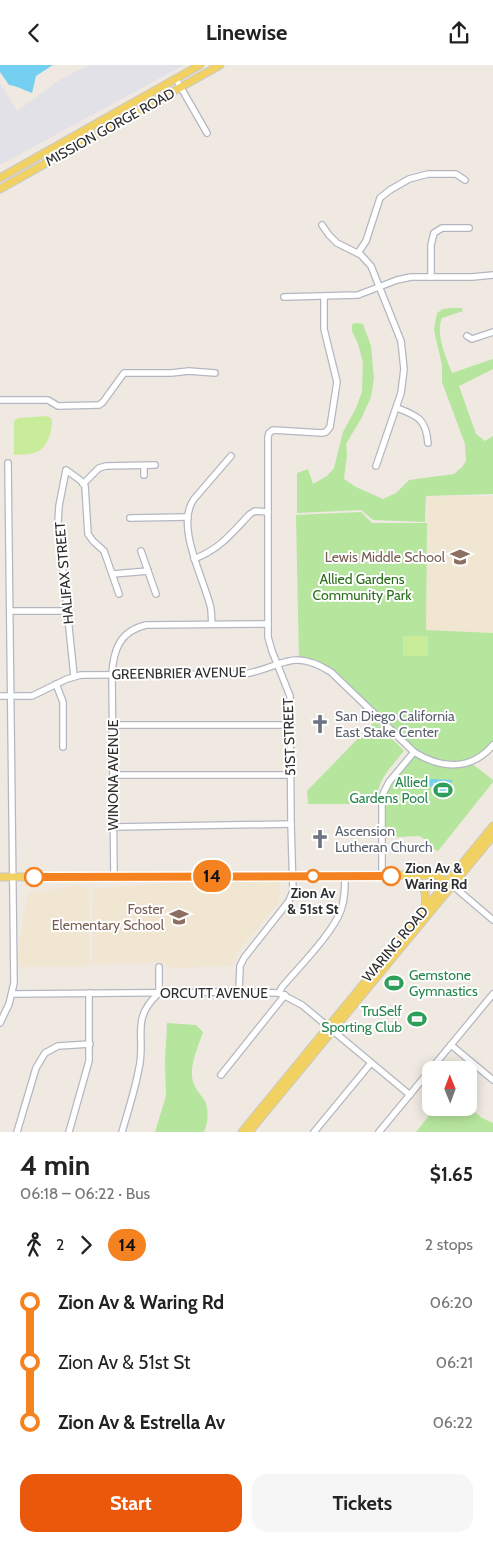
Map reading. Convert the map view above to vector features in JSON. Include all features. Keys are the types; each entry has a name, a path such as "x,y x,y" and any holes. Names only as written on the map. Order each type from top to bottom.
{"main road":[{"name":"MISSION GORGE ROAD","path":"0,178 200,65"},
{"name":"MISSION GORGE ROAD","path":"0,189 220,65"},
{"name":"WARING ROAD","path":"242,1132 330,1029 450,883 493,826"},
{"name":"WARING ROAD","path":"249,1132 425,908 493,836"},
{"path":"0,877 409,875 438,876 450,883"},
{"path":"409,875 417,879 423,886 426,897 425,908"}],"street":[{"path":"176,79 207,133"},
{"path":"358,253 366,241 380,198 390,189 418,176 456,174 465,180"},
{"path":"322,225 337,243 358,253 371,266 401,341 403,354 402,385 376,466"},
{"path":"431,277 431,245 434,233 442,228 469,228"},
{"path":"284,297 358,295 411,277 493,275"},
{"name":"51ST STREET","path":"239,992 240,966 244,958 290,901 293,891 290,824 290,696 268,637 268,437 269,433 274,430 322,433 326,432 330,427 337,382 324,329 324,297"},
{"path":"467,336 472,339 485,336 493,331"},
{"path":"0,400 48,400 58,406 99,405 124,373 189,371 215,373"},
{"path":"396,408 414,414 421,420 426,430 428,443"},
{"path":"212,624 210,606 194,559 189,535 188,517 194,499 231,456"},
{"path":"0,1023 12,994 14,983 8,463"},
{"path":"144,465 144,475"},
{"path":"120,594 104,551 88,534 86,494 83,484 99,468 106,466 155,465"},
{"name":"HALIFAX STREET","path":"74,676 58,522 66,470 83,484"},
{"path":"0,491 8,491"},
{"path":"194,559 220,547 250,514 255,511 268,512"},
{"path":"130,518 188,517"},
{"path":"141,551 156,594"},
{"path":"113,574 148,571"},
{"path":"10,611 67,611"},
{"name":"WINONA AVENUE","path":"114,876 112,675 113,657 118,645 128,633 146,625 268,624"},
{"name":"GREENBRIER AVENUE","path":"0,696 32,696 74,676 244,674 263,670 277,663 295,659 321,665 331,672 414,753 427,761 444,765 459,765 479,757 493,745"},
{"path":"56,684 63,702 63,747"},
{"path":"113,725 291,725"},
{"path":"382,876 382,796 389,782 414,753"},
{"path":"113,775 291,775"},
{"path":"114,827 290,824"},
{"path":"221,1075 282,994 282,987 331,929 341,912 344,902 345,875"},
{"path":"450,883 492,918"},
{"path":"122,1132 140,1067 141,1021 148,1005 159,993 159,967"},
{"name":"ORCUTT AVENUE","path":"12,994 239,992 282,994 302,1005 410,1095"},
{"path":"69,1132 90,1061 89,993"},
{"path":"379,1132 493,994"},
{"path":"17,1132 36,1068 45,1053 58,1046 90,1044"},
{"path":"451,1045 493,1080"},
{"path":"314,1132 371,1063"}],"shaded area":[{"path":"89,65 184,65 0,165 0,83 17,111 61,79"},
{"name":"Lewis Middle School","path":"493,496 493,633 426,630 427,497"},
{"name":"Foster Elementary School","path":"280,880 279,902 241,948 231,966 169,968 163,963 92,964 93,889 169,883"},
{"path":"78,885 89,890 89,965 85,967 19,967 18,949 28,894"}],"green space":[{"path":"462,308 463,311 442,318 440,331 442,346 452,373 493,359 493,369 459,386 476,434 485,441 493,436 493,494 426,496 425,522 373,520 361,510 297,513 297,473 308,469 313,484 327,476 334,468 343,432 362,392 363,363 352,331 352,324 363,324 371,346 374,378 371,397 346,444 347,454 344,479 356,487 383,499 396,493 409,480 454,474 462,467 466,461 465,444 442,382 442,365 434,330 437,313 443,309"},
{"path":"47,416 52,419 51,429 43,448 32,454 14,455 14,421 18,418"},
{"name":"Allied Gardens Community Park","path":"361,512 372,523 427,523 426,630 493,633 493,743 470,762 493,780 493,782 438,851 430,848 430,842 419,836 382,838 383,794 414,753 331,672 299,660 296,515"},
{"path":"403,636 428,636 428,656 403,656"},
{"path":"375,721 404,751 382,781 376,804 308,804 307,791"},
{"path":"167,1023 196,1025 203,1032 195,1056 192,1075 195,1087 205,1101 207,1108 207,1121 204,1132 155,1132 166,1096"},
{"path":"478,1115 493,1123 493,1132 416,1132 429,1116"}],"water":[{"path":"0,65 53,65 36,76 32,93 9,85 0,72"},
{"name":"Allied Gardens Pool","path":"430,779 452,780 451,796 434,794 435,783 433,782 433,787 429,786"}],"bus line":[{"name":"14","path":"34,877 391,876"}],"place":[{"name":"Lewis Middle School","path":"460,557"},
{"name":"San Diego California East Stake Center","path":"320,724"},
{"name":"Allied Gardens Pool","path":"443,790"},
{"name":"Ascension Lutheran Church","path":"320,839"},
{"name":"Zion Av & 51st St","path":"313,876"},
{"name":"Zion Av & Waring Rd","path":"391,876"},
{"name":"Foster Elementary School","path":"179,917"},
{"name":"Gemstone Gymnastics","path":"394,983"},
{"name":"TruSelf Sporting Club","path":"417,1019"}]}
